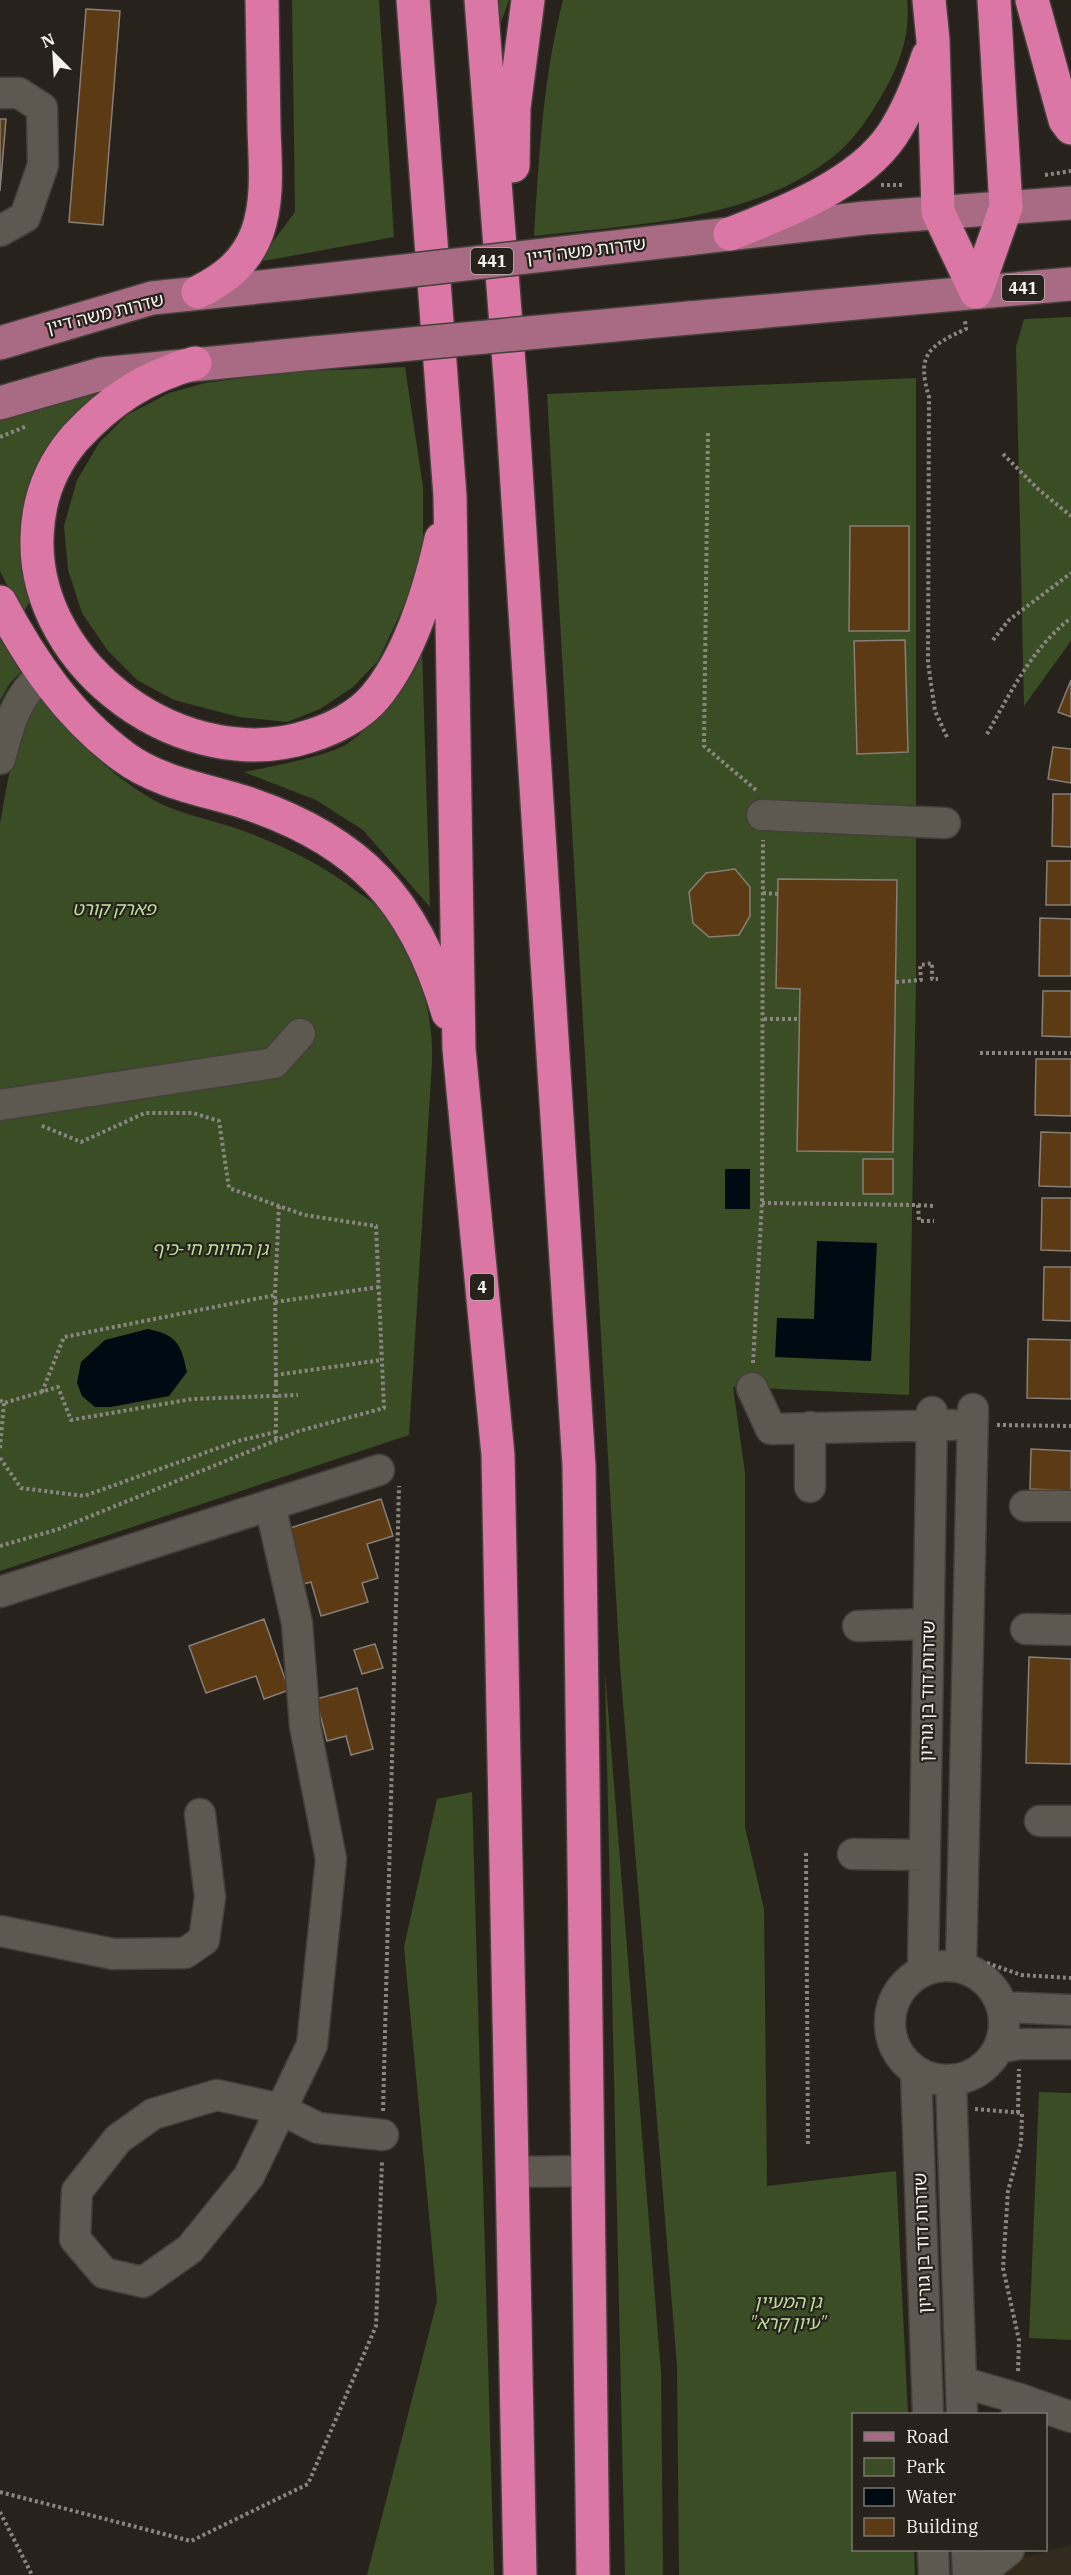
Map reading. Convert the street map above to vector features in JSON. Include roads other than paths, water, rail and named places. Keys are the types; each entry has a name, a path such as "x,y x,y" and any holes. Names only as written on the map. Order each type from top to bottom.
{"highway":[{"path":"198,292 234,270 245,256 258,232 266,187 262,0"},
{"name":"4","path":"413,0 450,496 459,1050 498,1455 520,2575"},
{"path":"481,0 511,390 579,1466 593,2575"},
{"path":"511,390 514,108 528,0"},
{"path":"929,0 933,40 938,199 970,303"},
{"path":"970,303 1006,207 994,0"},
{"path":"1032,0 1065,120 1071,128"},
{"path":"730,234 774,217 843,179 870,159 891,136 911,99 933,40"},
{"path":"195,363 151,378 129,389 105,407 69,446 55,466 44,490 37,518 36,552 40,575 53,618 72,650 101,683 138,710 175,728 214,741 257,746 292,742 323,732 349,718 374,698 395,668 417,619 438,551 450,496"},
{"path":"0,602 42,675 85,724 125,758 161,777 292,820 330,842 365,867 398,902 418,933 434,970 459,1050"}],"main road":[{"name":"שדרות משה דיין","path":"0,343 131,304 198,292 298,283 730,234 938,199 1006,207 1071,203"},
{"name":"441","path":"0,403 101,374 195,363 689,318 970,303 1071,284"}],"street":[{"path":"0,93 19,93 42,108 44,165 25,217 0,231"},
{"path":"0,759 13,711 28,687 42,675"},
{"path":"762,815 945,823"},
{"path":"0,1106 274,1063 300,1034"},
{"path":"752,1388 771,1429 810,1435 932,1426 973,1417 961,1956 993,1988 1003,2007 1005,2027 999,2048 989,2063 970,2076 951,2094 932,2079 916,2072 896,2052 890,2034 890,2014 895,1996 912,1976 961,1956"},
{"name":"שדרות דוד בן גוריון","path":"923,1970 932,1426"},
{"path":"810,1435 810,1487"},
{"path":"0,1592 379,1470"},
{"path":"270,1505 297,1623 305,1726 331,1859 312,2045 279,2109 249,2176 190,2249 142,2282 104,2273 75,2239 77,2191 118,2139 153,2114 217,2095 279,2109 318,2128 383,2135"},
{"path":"1025,1506 1071,1506"},
{"path":"858,1626 928,1624"},
{"path":"1026,1629 1071,1630"},
{"path":"0,1931 113,1953 185,1953 204,1940 210,1897 200,1814"},
{"path":"1040,1821 1071,1821"},
{"path":"853,1854 925,1855"},
{"path":"1003,2007 1071,2010"},
{"path":"999,2048 1019,2044 1071,2044"},
{"name":"שדרות דוד בן גוריון","path":"916,2072 928,2413"},
{"name":"שדרות דוד בן גוריון","path":"951,2094 962,2413"},
{"path":"513,2172 588,2170"},
{"path":"961,2382 1017,2406 1071,2417"},
{"path":"933,2551 934,2575"},
{"path":"967,2551 968,2575"},
{"path":"978,2575 1008,2551"}],"water":[{"path":"725,1169 750,1169 750,1209 725,1209"},
{"path":"817,1241 877,1243 871,1361 775,1357 777,1318 814,1319"},
{"path":"148,1329 165,1334 176,1342 187,1372 169,1396 111,1407 95,1407 82,1396 77,1383 81,1362 105,1340"}],"park label":[{"name":"פארק קורט","path":"114,908"},
{"name":"גן החיות חי-כיף","path":"210,1248"},
{"name":"גן המעיין \"עיון קרא\"","path":"788,2311"}]}
